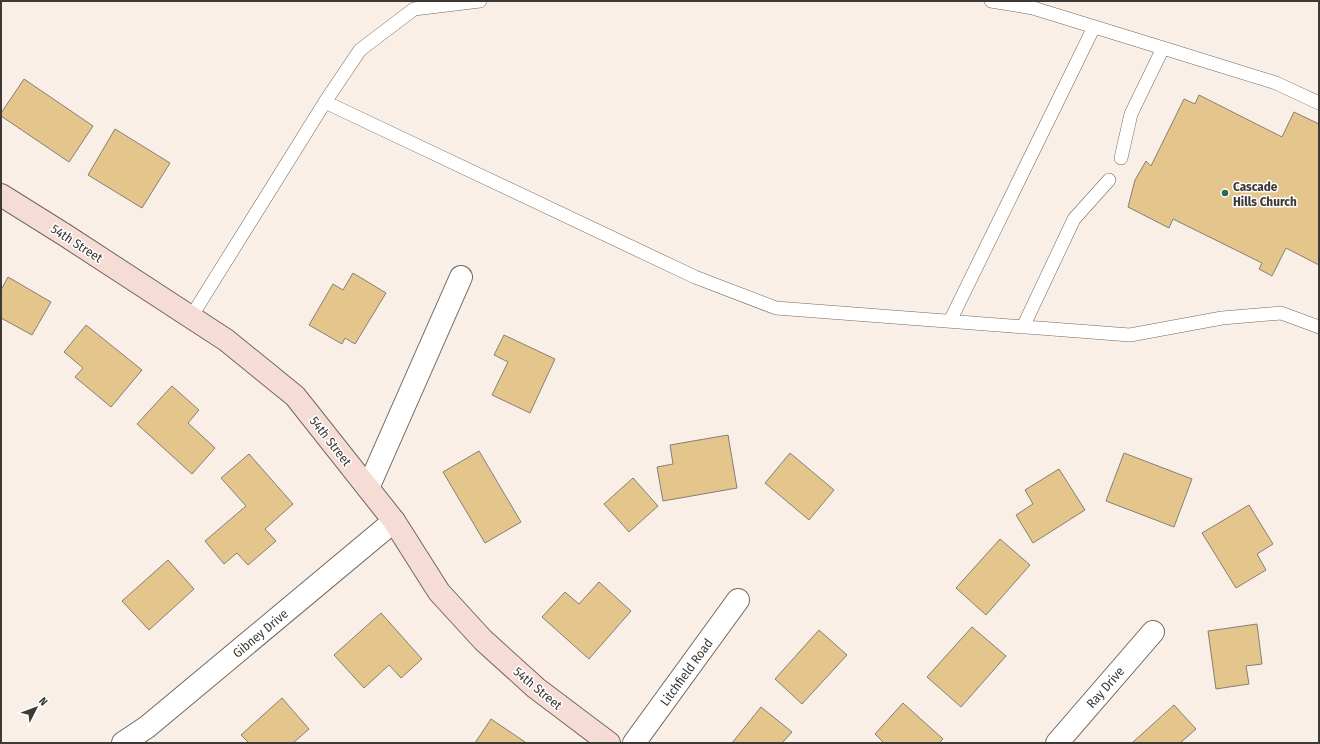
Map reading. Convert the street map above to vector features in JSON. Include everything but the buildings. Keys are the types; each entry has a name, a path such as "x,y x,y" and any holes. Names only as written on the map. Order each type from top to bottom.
{"main road":[{"name":"54th Street","path":"1,195 226,340 295,396 394,521 439,592 483,640 536,688 609,743"}],"street":[{"path":"368,488 461,277"},
{"name":"Gibney Drive","path":"123,743 147,727 394,521"},
{"name":"Litchfield Road","path":"634,743 738,600"},
{"name":"Ray Drive","path":"1057,743 1153,632"}],"lane":[{"path":"191,317 325,102 360,50 414,10 480,1"},
{"path":"991,1 1033,8 1163,48 1276,83 1319,102"},
{"path":"950,321 1094,27"},
{"path":"1121,158 1132,114 1163,48"},
{"path":"325,102 695,277 776,308 1130,335 1222,318 1281,313 1319,327"},
{"path":"1023,327 1074,219 1109,180"}],"place":[{"name":"Cascade Hills Church","path":"1225,193"}]}
